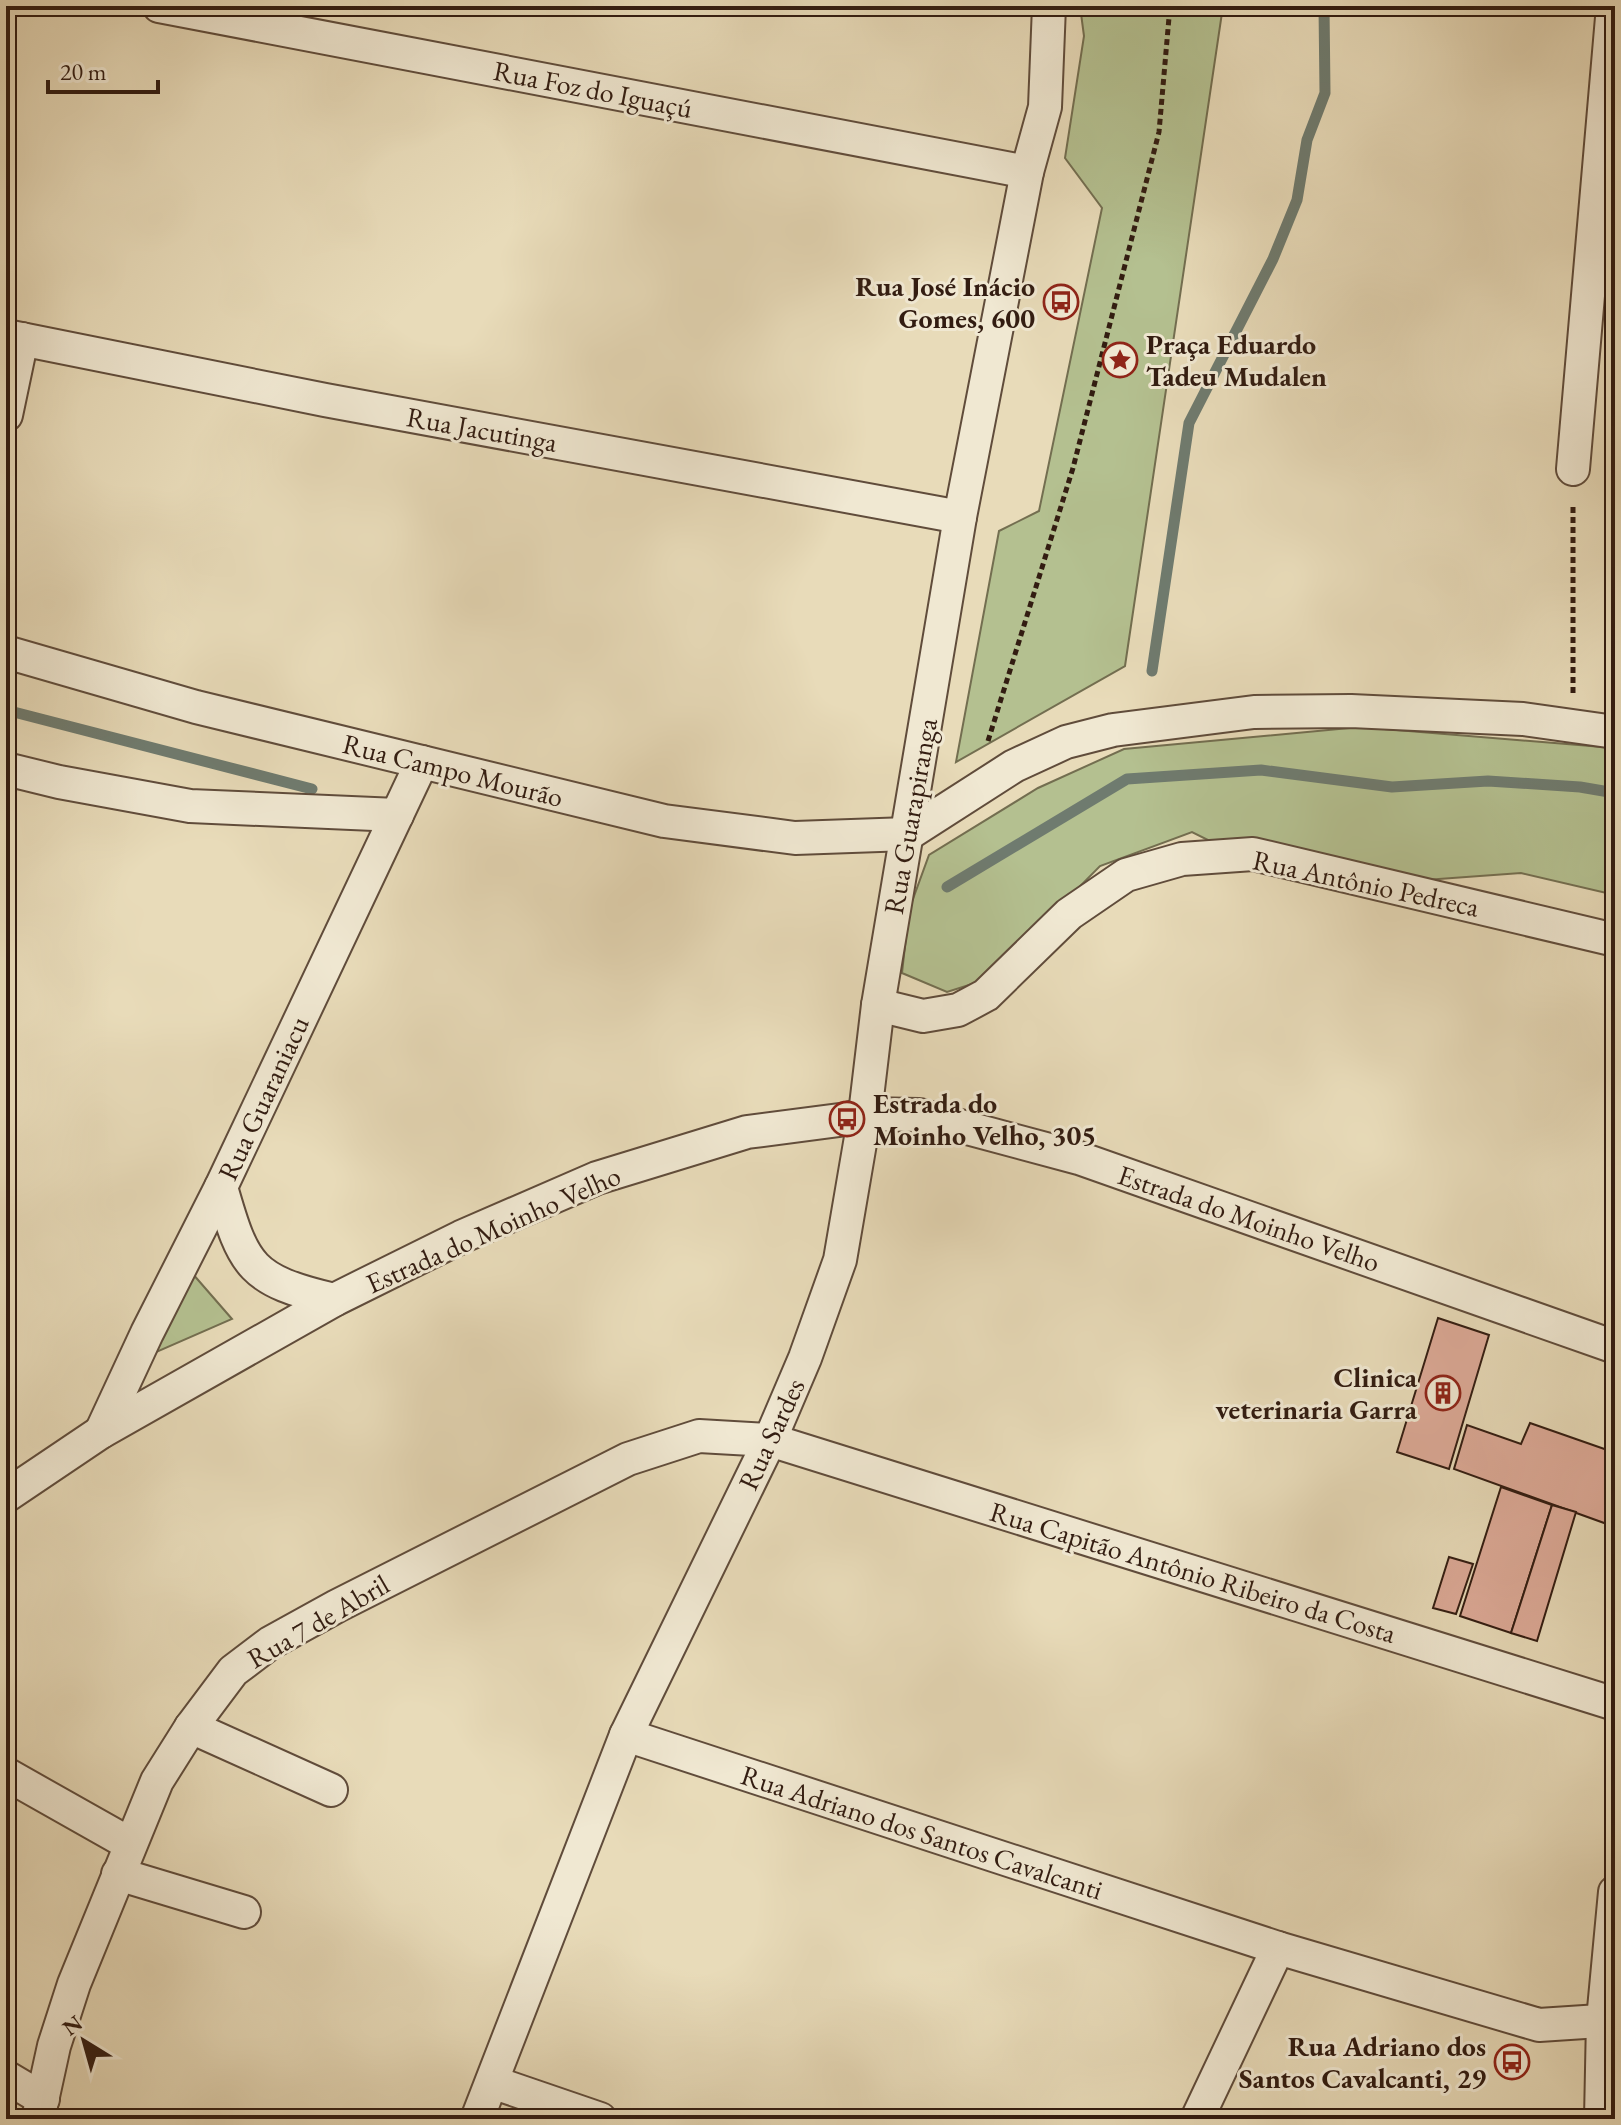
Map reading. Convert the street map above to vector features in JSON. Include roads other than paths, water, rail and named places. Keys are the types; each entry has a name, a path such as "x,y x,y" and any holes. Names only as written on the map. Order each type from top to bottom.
{"street":[{"name":"Rua Foz do Iguaçú","path":"159,6 1027,172"},
{"name":"Rua Guarapiranga","path":"865,1114 878,1005 960,517 1027,172 1045,107 1049,6"},
{"path":"1573,469 1613,6"},
{"path":"6,415 14,338"},
{"name":"Rua Jacutinga","path":"14,338 340,403 960,517"},
{"name":"Rua Campo Mourão","path":"6,652 196,707 664,821 795,838 908,834"},
{"path":"908,834 1014,766 1066,742 1113,730 1254,712 1366,712 1523,719 1615,732"},
{"name":"Rua Guaraniacu","path":"101,1432 422,762"},
{"path":"6,769 72,785 190,806 397,815"},
{"name":"Rua Antônio Pedreca","path":"878,1005 923,1016 958,1010 986,995 1069,914 1126,875 1182,859 1253,854 1615,940"},
{"name":"Estrada do Moinho Velho","path":"6,1496 101,1432 334,1300 461,1237 597,1178 747,1132 865,1114 919,1115 1079,1158 1615,1347"},
{"name":"Rua Sardes","path":"626,1735 770,1440 805,1358 840,1260 865,1114"},
{"path":"221,1187 236,1239 261,1275 291,1290 334,1300"},
{"name":"Rua 7 de Abril","path":"40,2109 54,2046 74,1984 157,1781 191,1727 233,1671 270,1643 423,1561 628,1459 699,1436 770,1440"},
{"name":"Rua Capitão Antônio Ribeiro da Costa","path":"770,1440 1615,1704"},
{"path":"191,1727 331,1790"},
{"path":"477,2119 626,1735"},
{"name":"Rua Adriano dos Santos Cavalcanti","path":"626,1735 1278,1948 1539,2025 1609,2020"},
{"path":"6,1774 130,1844"},
{"path":"118,1874 244,1912"},
{"path":"1601,2119 1615,1892"},
{"path":"1197,2119 1278,1948"},
{"path":"6,2077 40,2109"},
{"path":"492,2082 600,2119"}],"waterway":[{"path":"1152,671 1189,423 1273,259 1297,200 1307,140 1325,93 1324,6"},
{"path":"6,710 312,789"},
{"path":"947,887 1127,779 1261,770 1392,787 1488,781 1580,787 1615,793"}],"place":[{"name":"Rua José Inácio Gomes, 600","path":"1061,302"},
{"name":"Praça Eduardo Tadeu Mudalen","path":"1120,360"},
{"name":"Estrada do Moinho Velho, 305","path":"847,1119"},
{"name":"Clinica veterinaria Garra","path":"1443,1393"},
{"name":"Rua Adriano dos Santos Cavalcanti, 29","path":"1512,2062"}]}
